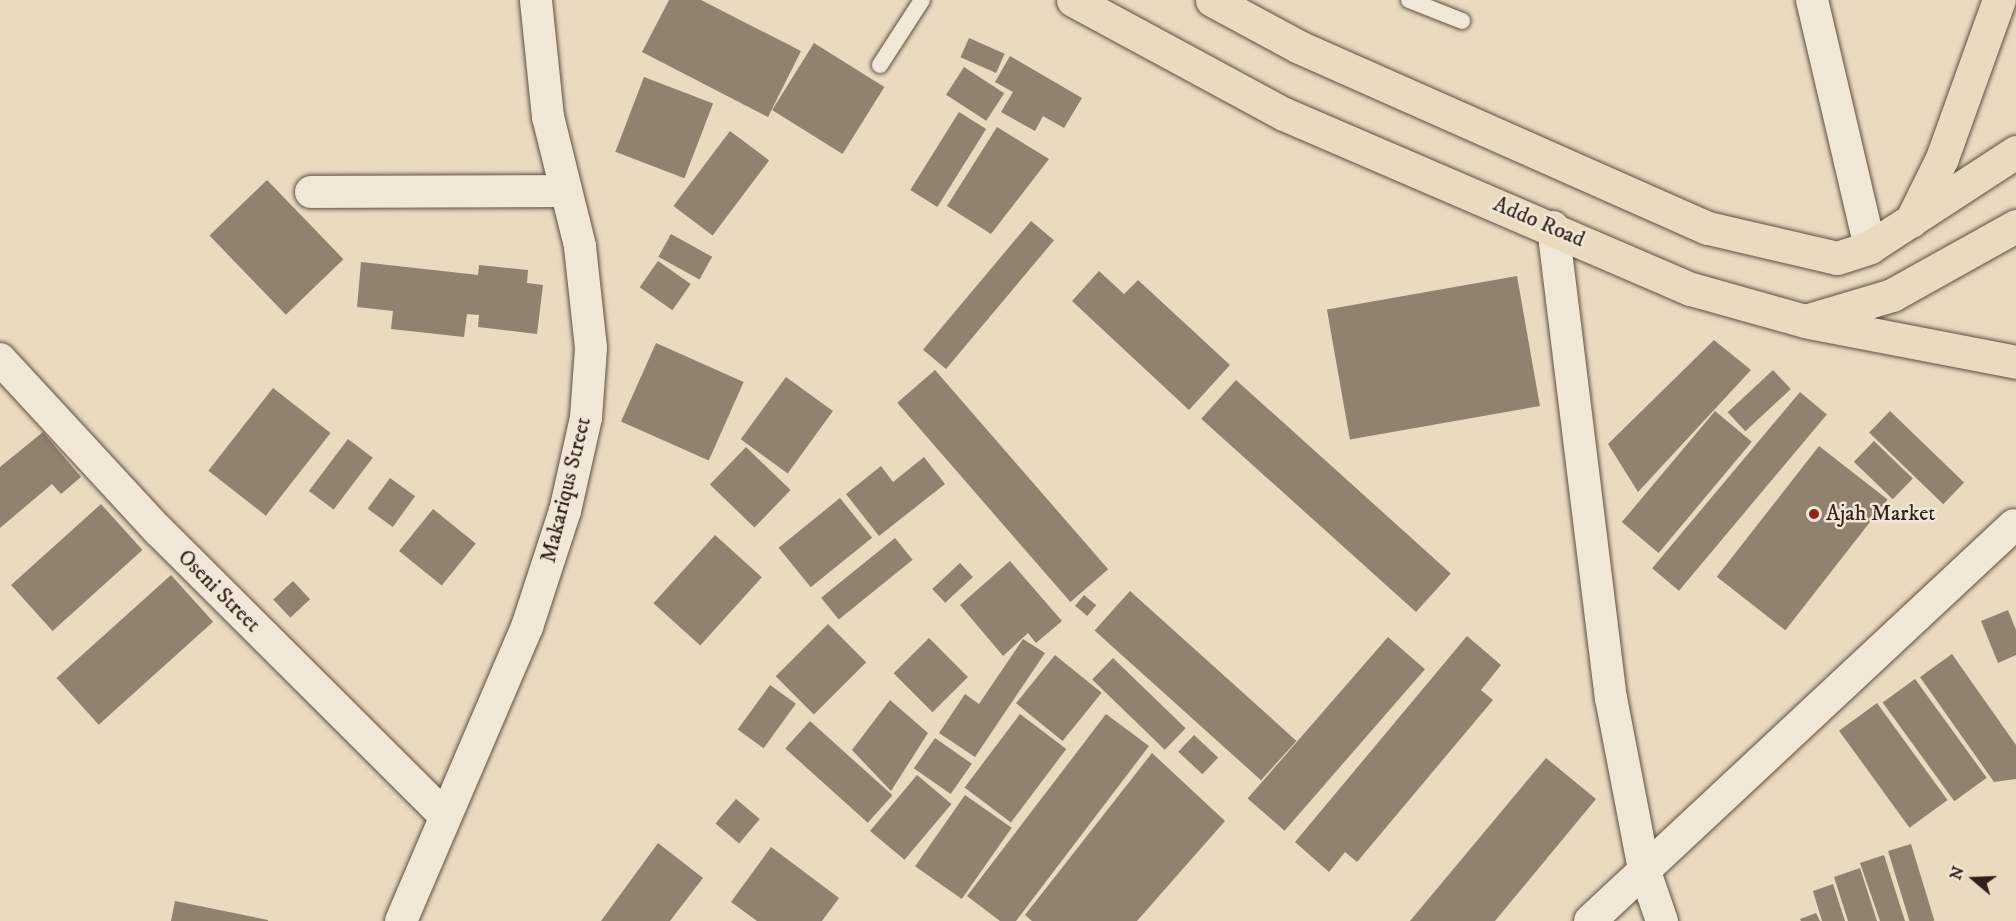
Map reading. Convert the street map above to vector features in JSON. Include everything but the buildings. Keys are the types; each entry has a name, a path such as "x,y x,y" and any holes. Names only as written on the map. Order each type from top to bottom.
{"main road":[{"name":"Addo Road","path":"1073,0 1284,114 1552,226 1691,289 1804,321 2016,362"},
{"path":"1212,0 1299,47 1708,228 1837,258 1870,247 2016,152"},
{"path":"1910,223 1942,158 1999,0"},
{"path":"1804,321 1892,295 2016,226"}],"street":[{"name":"Makariqus Street","path":"401,921 527,627 565,511 586,418 591,348 580,246 548,117 537,0"},
{"path":"1812,0 1870,247"},
{"path":"311,192 565,191"},
{"path":"1552,226 1611,698 1644,869 1662,921"},
{"name":"Oseni Street","path":"0,359 158,530 445,816"},
{"path":"1590,921 2014,525"}],"lane":[{"path":"880,65 922,0"},
{"path":"1409,0 1462,21"}],"place":[{"name":"Ajah Market","path":"1814,514"}]}
